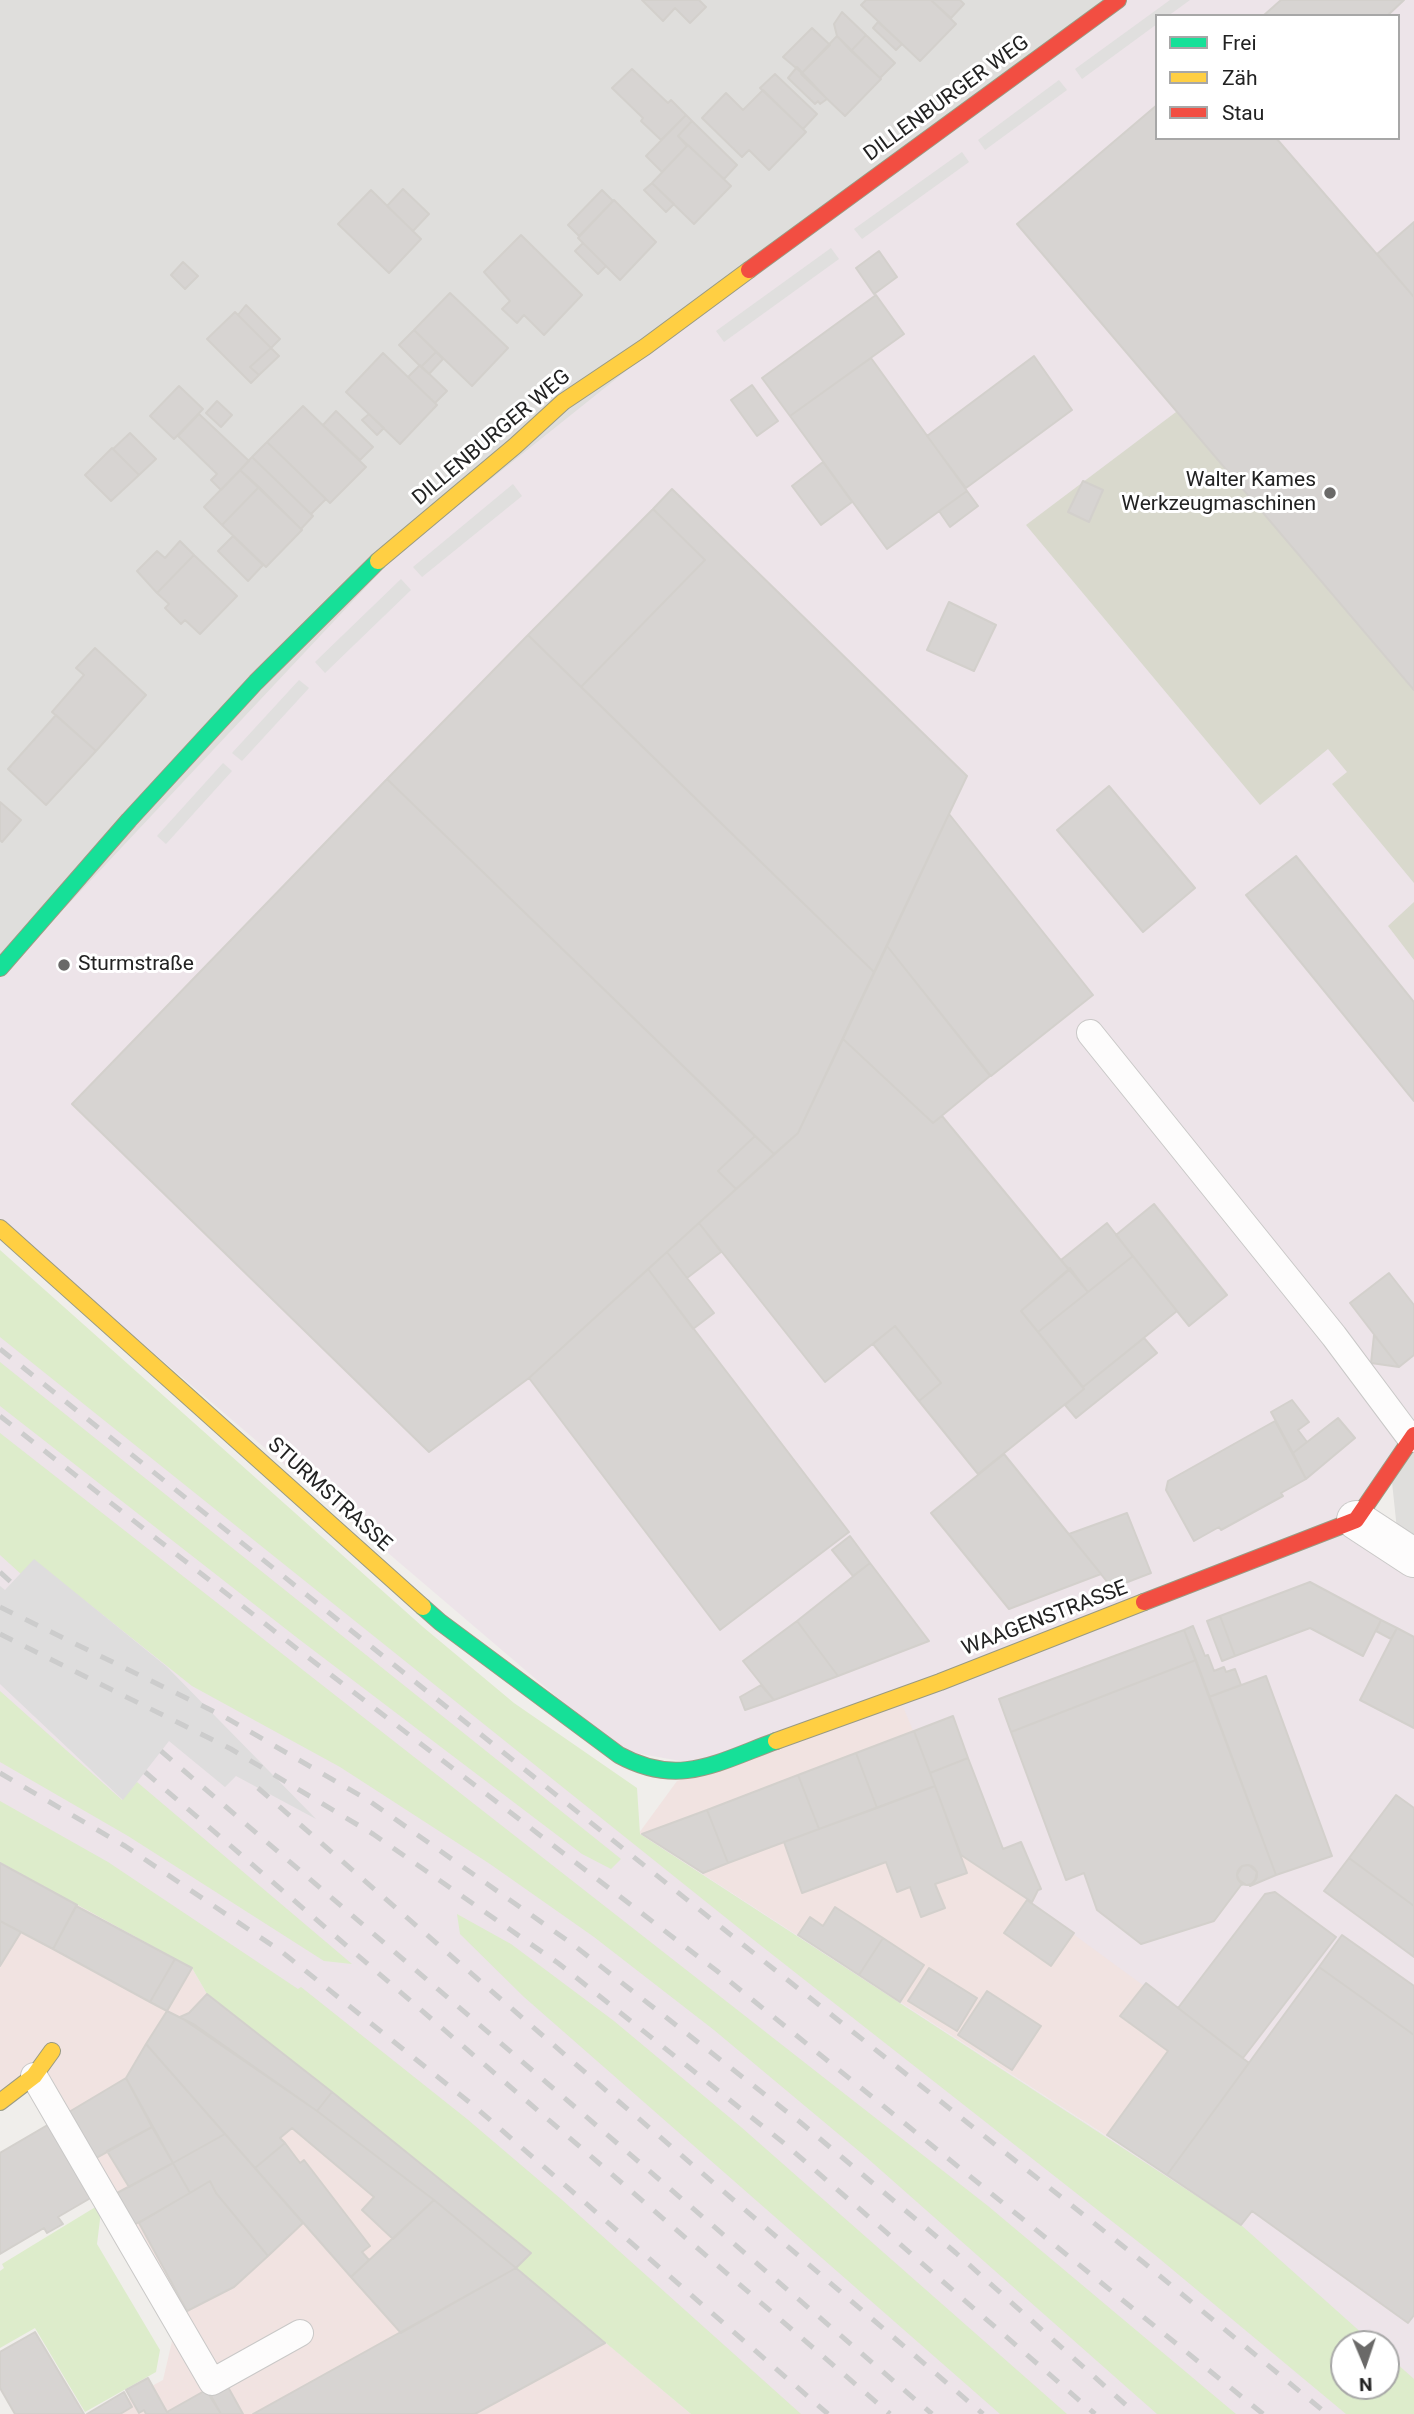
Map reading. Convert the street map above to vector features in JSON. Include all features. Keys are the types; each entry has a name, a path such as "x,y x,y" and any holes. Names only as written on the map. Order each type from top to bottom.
{"street":[{"name":"DILLENBURGER WEG","path":"0,968 129,820 256,682 387,552 564,402 645,347 1118,0"},
{"name":"STURMSTRASSE","path":"0,1228 440,1622 619,1755 648,1769"},
{"path":"1413,1437 1356,1521 1414,1558"},
{"name":"WAAGENSTRASSE","path":"648,1769 670,1773 699,1769 940,1682 1356,1521"},
{"path":"0,2102 34,2076 52,2051"}],"lane":[{"path":"1090,1033 1413,1437"},
{"path":"34,2076 212,2382 300,2333"}],"shaded area":[{"path":"0,0 1111,0 0,965"},
{"path":"1127,0 1414,0 1414,1424 1360,1503 1414,1567 1414,2414 691,2414 516,2268 531,2253 207,1994 192,1968 0,1862 0,1293 639,1833 1166,2175 1249,2063 964,1854 902,1704 697,1764 619,1750 0,1222 0,977 396,555 647,354"},
{"path":"1170,0 1190,0 1171,14 1155,14 1155,25 1082,79 1075,69"},
{"path":"1059,80 1067,90 985,150 978,140"},
{"path":"962,152 969,162 862,239 854,229"},
{"path":"831,248 839,259 724,342 716,331"},
{"path":"1180,409 1414,680 1414,883 1332,784 1347,772 1328,749 1260,805 1026,525"},
{"path":"513,484 522,496 422,577 413,567"},
{"path":"401,579 411,590 325,673 315,662"},
{"path":"299,680 309,688 242,761 232,753"},
{"path":"223,763 232,771 166,844 157,836"},
{"path":"1414,902 1414,960 1388,926"},
{"path":"1414,1447 1414,1543 1397,1530 1392,1482"},
{"path":"902,1704 1249,2063 1167,2175 639,1833 677,1781"},
{"path":"0,1862 192,1968 207,1994 531,2253 517,2268 691,2414 100,2414 163,2380 173,2337 32,2079 0,2096"}],"green space":[{"path":"0,1250 423,1627 514,1703 637,1788 640,1834 1241,2225 1358,2330 1330,2330 1330,2400 1400,2400 1400,2366 1414,2379 1414,2414 1346,2414 1155,2255 750,1937 0,1337"},
{"path":"0,1362 621,1859 611,1869 582,1854 300,1640 0,1406"},
{"path":"0,1433 988,2206 1236,2414 1157,2414 866,2157 714,2030 594,1937 490,1864 340,1767 192,1686 34,1560 21,1574 0,1555"},
{"path":"0,1691 122,1800 137,1782 352,1964 324,1961 128,1836 0,1762"},
{"path":"0,1801 108,1862 298,1989 301,1987 467,2119 561,2199 801,2414 691,2414 516,2268 531,2253 207,1994 192,1968 0,1862"},
{"path":"457,1914 511,1944 614,2021 741,2127 1067,2414 1000,2414 524,1997 460,1934"},
{"path":"102,2203 97,2244 160,2350 156,2372 85,2412 35,2328 0,2348 0,2271 4,2268 2,2264"}],"pier":[{"path":"34,1559 167,1667 316,1819 236,1776 225,1787 169,1741 123,1800 0,1684 0,1586 5,1590"}],"building":[{"path":"642,0 699,0 706,7 690,23 675,8 663,21"},
{"path":"866,0 931,0 956,24 920,61 861,5"},
{"path":"931,0 960,0 964,4 951,18"},
{"path":"1281,0 1404,0 1389,14 1265,14"},
{"path":"842,12 866,35 851,51 837,36 834,24"},
{"path":"878,22 902,44 896,50 873,28"},
{"path":"812,28 830,45 802,73 783,57"},
{"path":"866,35 895,63 880,78 851,51"},
{"path":"837,36 881,79 845,116 801,74"},
{"path":"797,67 827,99 815,104 788,78"},
{"path":"632,69 668,103 671,100 686,115 661,140 612,88"},
{"path":"775,74 817,114 803,129 760,88"},
{"path":"763,90 806,132 769,170 749,150 742,157 702,118 726,93 743,110"},
{"name":"Walter Kames Werkzeugmaschinen","path":"1155,107 1155,140 1278,140 1414,297 1414,690 1017,224"},
{"path":"686,115 692,121 678,136 687,146 662,172 646,156"},
{"path":"692,121 737,165 724,179 678,136"},
{"path":"688,145 731,186 694,224 652,183"},
{"path":"652,183 674,204 666,212 644,190"},
{"path":"403,189 429,214 413,231 387,206"},
{"path":"371,190 421,239 389,273 338,224"},
{"path":"602,190 613,201 579,236 568,225"},
{"path":"614,200 656,242 620,280 578,238"},
{"path":"1414,222 1414,297 1377,254"},
{"path":"521,235 582,295 544,335 524,315 517,323 502,309 510,301 484,272"},
{"path":"583,243 606,266 598,274 575,251"},
{"path":"879,251 897,277 874,294 856,268"},
{"path":"183,262 198,276 185,289 171,275"},
{"path":"450,293 508,348 472,386 414,330"},
{"path":"876,295 904,334 790,416 762,378"},
{"path":"246,305 280,339 271,348 238,315"},
{"path":"235,312 271,348 250,367 259,375 251,383 207,339"},
{"path":"414,330 436,352 421,367 399,345"},
{"path":"271,348 279,356 259,375 250,367"},
{"path":"436,352 443,359 429,374 421,367"},
{"path":"383,353 437,405 400,444 346,392"},
{"path":"1034,356 1072,410 966,488 927,436"},
{"path":"871,358 967,491 887,549 790,416"},
{"path":"420,365 447,391 435,403 408,377"},
{"path":"752,385 778,421 757,436 731,400"},
{"path":"179,386 203,409 174,439 150,416"},
{"path":"217,401 232,415 221,427 206,413"},
{"path":"303,406 366,467 330,503 267,442"},
{"path":"336,411 373,447 360,460 323,425"},
{"path":"199,414 249,461 221,490 211,480 217,474 178,436"},
{"path":"369,414 384,428 377,435 362,420"},
{"path":"130,433 156,459 139,475 113,449"},
{"path":"267,442 326,499 311,514 252,457"},
{"path":"112,448 139,475 111,501 85,475"},
{"path":"252,457 313,516 301,529 240,470"},
{"path":"823,462 852,502 821,525 792,486"},
{"path":"240,470 259,487 222,525 204,507"},
{"path":"1083,481 1103,490 1089,522 1068,512"},
{"path":"259,487 302,530 266,567 222,525"},
{"path":"672,489 967,776 874,972 581,687 705,560 653,509"},
{"path":"967,491 978,506 950,527 939,511"},
{"path":"653,509 705,560 581,687 528,635"},
{"path":"233,536 263,565 248,581 218,551"},
{"path":"180,541 194,555 157,593 137,571 157,551 165,558"},
{"path":"194,555 237,596 200,634 185,620 181,624 165,608 169,604 157,593"},
{"path":"949,602 996,625 974,671 927,650"},
{"path":"528,635 874,972 798,1133 774,1154 387,779"},
{"path":"95,648 146,695 96,751 52,712 84,675 76,668"},
{"path":"56,715 96,751 46,805 8,769"},
{"path":"387,779 755,1136 718,1171 736,1189 529,1378 429,1452 72,1104"},
{"path":"1109,786 1195,888 1143,932 1057,830"},
{"path":"0,802 21,820 2,842 0,840"},
{"path":"949,814 1093,995 991,1076 887,946"},
{"path":"1296,856 1414,1002 1414,1101 1246,895"},
{"path":"887,946 990,1076 933,1123 843,1039"},
{"path":"843,1039 933,1123 942,1116 1069,1270 1021,1311 1084,1389 978,1474 919,1401 941,1383 895,1326 825,1382 699,1223 798,1133"},
{"path":"755,1136 774,1154 736,1189 718,1171"},
{"path":"1154,1204 1227,1295 1189,1326 1116,1235"},
{"path":"699,1223 721,1252 687,1278 667,1252"},
{"path":"1107,1223 1133,1256 1088,1292 1061,1260"},
{"path":"667,1252 714,1313 693,1329 648,1269"},
{"path":"1133,1256 1177,1311 1083,1387 1038,1332"},
{"path":"1070,1268 1088,1292 1038,1332 1021,1311"},
{"path":"648,1269 849,1532 720,1630 529,1378"},
{"path":"1389,1273 1414,1305 1414,1355 1399,1367 1350,1303"},
{"path":"895,1326 941,1383 919,1401 873,1344"},
{"path":"1374,1335 1399,1367 1371,1363"},
{"path":"1144,1338 1157,1353 1076,1418 1065,1405"},
{"path":"1292,1400 1309,1422 1298,1430 1307,1442 1293,1453 1271,1412"},
{"path":"1338,1418 1355,1438 1306,1479 1293,1453"},
{"path":"1275,1421 1306,1479 1281,1493 1283,1496 1221,1530 1219,1527 1194,1541 1166,1490 1168,1481"},
{"path":"1004,1454 1101,1574 1009,1609 931,1513"},
{"path":"1127,1513 1151,1573 1112,1588 1069,1534"},
{"path":"850,1536 870,1563 853,1576 832,1550"},
{"path":"870,1563 929,1641 838,1676 797,1621"},
{"path":"1310,1582 1381,1620 1363,1656 1310,1628 1235,1656 1220,1616"},
{"path":"1220,1616 1235,1656 1222,1661 1207,1621"},
{"path":"1381,1620 1397,1628 1391,1639 1376,1631"},
{"path":"797,1621 838,1676 774,1700 743,1661"},
{"path":"1193,1626 1214,1671 1224,1667 1226,1672 1235,1669 1241,1685 1209,1697 1184,1630"},
{"path":"1397,1628 1414,1637 1414,1728 1360,1700"},
{"path":"1184,1630 1196,1660 1011,1732 999,1699"},
{"path":"1196,1660 1276,1875 1250,1886 1257,1872 1249,1865 1242,1866 1237,1875 1245,1884 1241,1885 1214,1921 1141,1944 1097,1910 1084,1873 1066,1880 1011,1732"},
{"path":"1266,1676 1332,1856 1276,1875 1209,1697"},
{"path":"761,1685 774,1700 745,1710 740,1697"},
{"path":"953,1716 968,1758 930,1773 914,1731"},
{"path":"914,1731 935,1786 877,1808 856,1753"},
{"path":"856,1753 877,1808 819,1829 798,1775"},
{"path":"968,1758 1003,1849 1021,1842 1041,1889 1032,1902 961,1855 930,1773"},
{"path":"798,1775 819,1829 728,1863 707,1810"},
{"path":"935,1786 967,1873 935,1884 945,1908 921,1917 910,1887 897,1892 886,1862 802,1893 784,1842"},
{"path":"1396,1795 1414,1808 1414,1906 1349,1858"},
{"path":"707,1810 728,1863 703,1873 642,1834"},
{"path":"1349,1858 1414,1906 1414,1957 1324,1891"},
{"path":"0,1863 77,1905 53,1949 0,1921"},
{"path":"1247,1865 1254,1868 1257,1875 1254,1882 1247,1885 1240,1882 1237,1875 1240,1868"},
{"path":"1275,1892 1336,1937 1243,2058 1178,2008 1265,1894"},
{"path":"1027,1900 1074,1933 1051,1966 1004,1933"},
{"path":"76,1906 175,1959 150,2002 53,1949"},
{"path":"835,1907 883,1938 859,1975 798,1935 810,1917 823,1926"},
{"path":"0,1921 21,1932 0,1966"},
{"path":"1342,1935 1414,1986 1414,2035 1319,1967"},
{"path":"883,1938 924,1965 900,2002 859,1975"},
{"path":"175,1959 192,1968 167,2011 150,2002"},
{"path":"1319,1967 1414,2035 1414,2315 1408,2323 1252,2211 1241,2225 1167,2175"},
{"path":"929,1968 977,1998 957,2031 908,2001"},
{"path":"1146,1983 1249,2063 1167,2175 1107,2135 1168,2051 1120,2016"},
{"path":"987,1991 1041,2026 1012,2070 958,2035"},
{"path":"207,1994 332,2092 317,2111 180,2017 189,2013"},
{"path":"167,2011 195,2025 317,2111 434,2200 393,2239 362,2210 374,2197 292,2128 280,2138 285,2143 255,2168 146,2044"},
{"path":"146,2044 225,2134 173,2163 126,2078"},
{"path":"126,2078 152,2127 96,2158 69,2112"},
{"path":"332,2092 531,2253 516,2268 434,2200 317,2111"},
{"path":"51,2123 94,2196 58,2217 63,2224 47,2233 44,2228 0,2254 0,2153"},
{"path":"152,2127 173,2163 129,2187 107,2151"},
{"path":"225,2134 303,2223 268,2256 216,2193 210,2181 190,2193 173,2163"},
{"path":"285,2143 300,2163 304,2160 370,2246 362,2252 369,2260 351,2277 255,2168"},
{"path":"173,2163 190,2193 134,2225 117,2193"},
{"path":"210,2181 216,2193 268,2256 234,2287 187,2311 139,2223"},
{"path":"434,2200 516,2268 401,2333 351,2277"},
{"path":"516,2268 605,2343 475,2414 253,2414"},
{"path":"35,2332 84,2414 15,2414 0,2388 0,2352"},
{"path":"148,2378 169,2414 146,2414 144,2410 139,2413 126,2390"},
{"path":"228,2387 243,2414 221,2414 211,2396"},
{"path":"206,2390 221,2414 167,2412"},
{"path":"124,2392 132,2407 120,2414 87,2414"}],"railway":[{"path":"0,1349 1143,2262 1327,2414"},
{"path":"0,1416 296,1648 717,1971 1263,2414"},
{"path":"0,1572 13,1584"},
{"path":"0,1607 223,1716 368,1800 571,1943 800,2122 956,2253 1136,2414"},
{"path":"0,1634 231,1749 373,1834 558,1963 785,2144 1095,2414"},
{"path":"161,1751 932,2414"},
{"path":"145,1772 890,2414"},
{"path":"0,1773 125,1846 282,1952 474,2106 828,2414"},
{"path":"258,1788 983,2414"}],"traffic: fast":[{"path":"0,968 129,820 256,682 378,561"},
{"path":"423,1607 619,1755 641,1765 661,1770 698,1768 776,1741"}],"traffic: slow":[{"path":"378,561 563,402 645,347 749,270"},
{"path":"0,1228 423,1607"},
{"path":"776,1741 940,1682 1144,1602"},
{"path":"0,2102 34,2076 52,2051"}],"traffic: jam":[{"path":"749,270 1118,0"},
{"path":"1144,1602 1356,1520 1414,1435"}],"place":[{"name":"Walter Kames Werkzeugmaschinen","path":"1330,493"},
{"name":"Sturmstraße","path":"64,965"}]}
